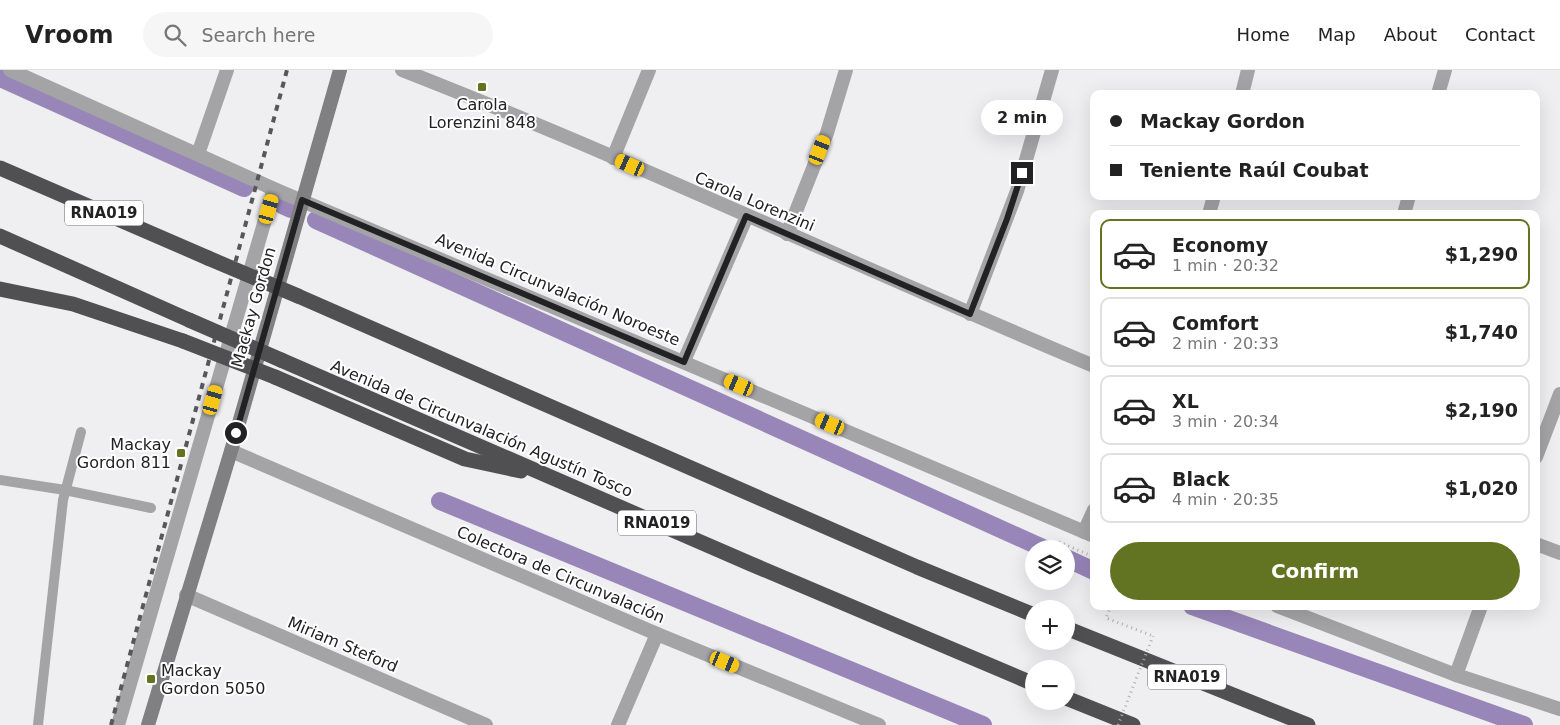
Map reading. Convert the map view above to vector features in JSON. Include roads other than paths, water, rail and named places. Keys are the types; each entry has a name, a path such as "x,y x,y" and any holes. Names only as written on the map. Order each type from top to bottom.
{"highway":[{"name":"RNA019","path":"0,168 298,296 917,567 1025,611"},
{"name":"Avenida de Circunvalación Agustín Tosco","path":"0,236 281,360 1025,680"},
{"path":"0,289 73,304 183,341 465,459 550,476"},
{"name":"RNA019","path":"1075,632 1308,725"},
{"path":"1075,702 1134,725"}],"main road":[{"name":"Mackay Gordon","path":"148,725 231,451 340,70"}],"street":[{"name":"Avenida Circunvalación Noroeste","path":"10,70 274,190 302,200 1089,534"},
{"path":"198,154 227,70"},
{"name":"Carola Lorenzini","path":"402,70 432,75 613,158 1090,364"},
{"path":"613,158 649,70"},
{"path":"787,234 827,133 846,70"},
{"path":"970,314 1018,190 1052,70"},
{"path":"1243,90 1248,70"},
{"path":"1439,90 1445,70"},
{"path":"118,725 274,190"},
{"path":"684,362 746,216"},
{"path":"1540,446 1560,394"},
{"name":"Colectora de Circunvalación","path":"231,451 657,634 879,725"},
{"path":"1540,546 1560,553"},
{"name":"Miriam Steford","path":"186,595 486,725"},
{"path":"1287,610 1456,675 1560,709"},
{"path":"1456,675 1480,610"},
{"path":"618,725 657,634"}],"lane":[{"path":"38,725 65,490 81,432"},
{"path":"0,480 65,490 151,508"}],"waterway":[{"path":"0,78 244,188"},
{"path":"282,205 291,209"},
{"path":"316,220 1025,540"},
{"path":"440,501 983,725"},
{"path":"1075,562 1090,569"},
{"path":"1203,610 1524,725"}],"railway":[{"path":"111,725 287,70"}],"place":[{"name":"Carola Lorenzini 848","path":"482,87"},
{"name":"Mackay Gordon 811","path":"181,453"},
{"name":"Mackay Gordon 5050","path":"151,679"}]}
